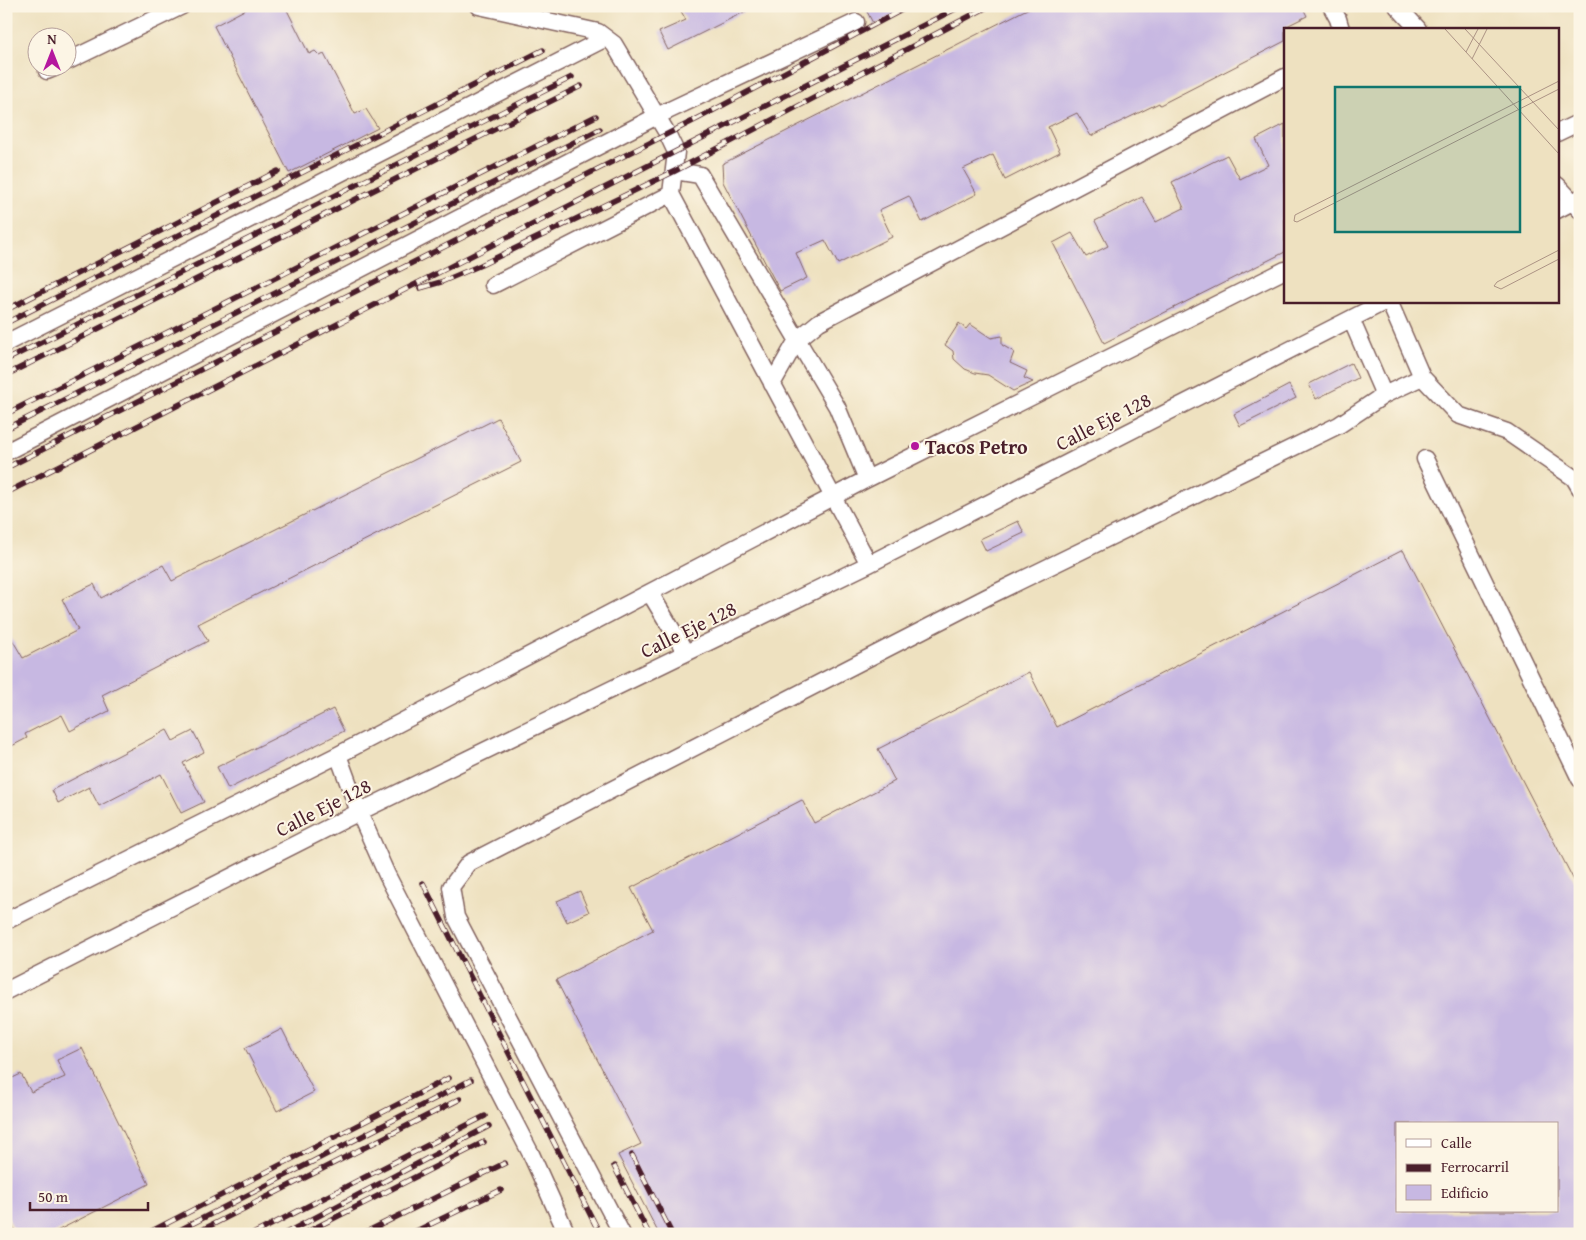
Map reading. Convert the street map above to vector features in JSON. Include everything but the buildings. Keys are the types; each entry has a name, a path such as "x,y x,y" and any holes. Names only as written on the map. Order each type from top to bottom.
{"street":[{"path":"78,56 182,6"},
{"path":"479,6 598,32 614,44 676,152 671,194 869,564"},
{"path":"1331,6 1341,28"},
{"path":"1397,6 1417,28"},
{"path":"6,452 657,116 856,22"},
{"path":"6,343 606,38"},
{"path":"772,384 797,340 819,322 1284,78"},
{"path":"1558,133 1580,122"},
{"path":"675,171 700,175 837,407 866,479"},
{"path":"1558,186 1577,204 1558,210"},
{"path":"493,284 671,194"},
{"name":"Calle Eje 128","path":"6,921 338,755 866,479 1284,270"},
{"name":"Calle Eje 128","path":"6,991 359,812 869,564 1351,320 1367,306 1383,302"},
{"path":"1387,302 1422,377 1458,415 1507,432 1574,478 1580,488"},
{"path":"1351,320 1384,395"},
{"path":"622,1234 456,917 451,887 468,863 987,597 1339,425 1384,395 1422,377"},
{"path":"1425,459 1580,779"},
{"path":"650,593 686,653"},
{"path":"338,755 359,812 387,875 531,1154 567,1234"}],"railway":[{"path":"6,468 697,119 909,6"},
{"path":"6,493 961,6"},
{"path":"420,288 441,282 481,265 675,171 989,6"},
{"path":"6,323 543,50"},
{"path":"6,360 572,77"},
{"path":"6,375 581,86"},
{"path":"6,414 596,116"},
{"path":"6,429 600,129"},
{"path":"6,310 278,171"},
{"path":"423,883 600,1234"},
{"path":"146,1234 449,1078"},
{"path":"172,1234 471,1080"},
{"path":"194,1234 460,1099"},
{"path":"253,1234 485,1116"},
{"path":"284,1234 489,1126"},
{"path":"303,1234 484,1142"},
{"path":"632,1155 672,1234"},
{"path":"362,1234 505,1163"},
{"path":"614,1166 649,1234"},
{"path":"410,1234 501,1190"}],"place":[{"name":"Tacos Petro","path":"915,446"}]}
